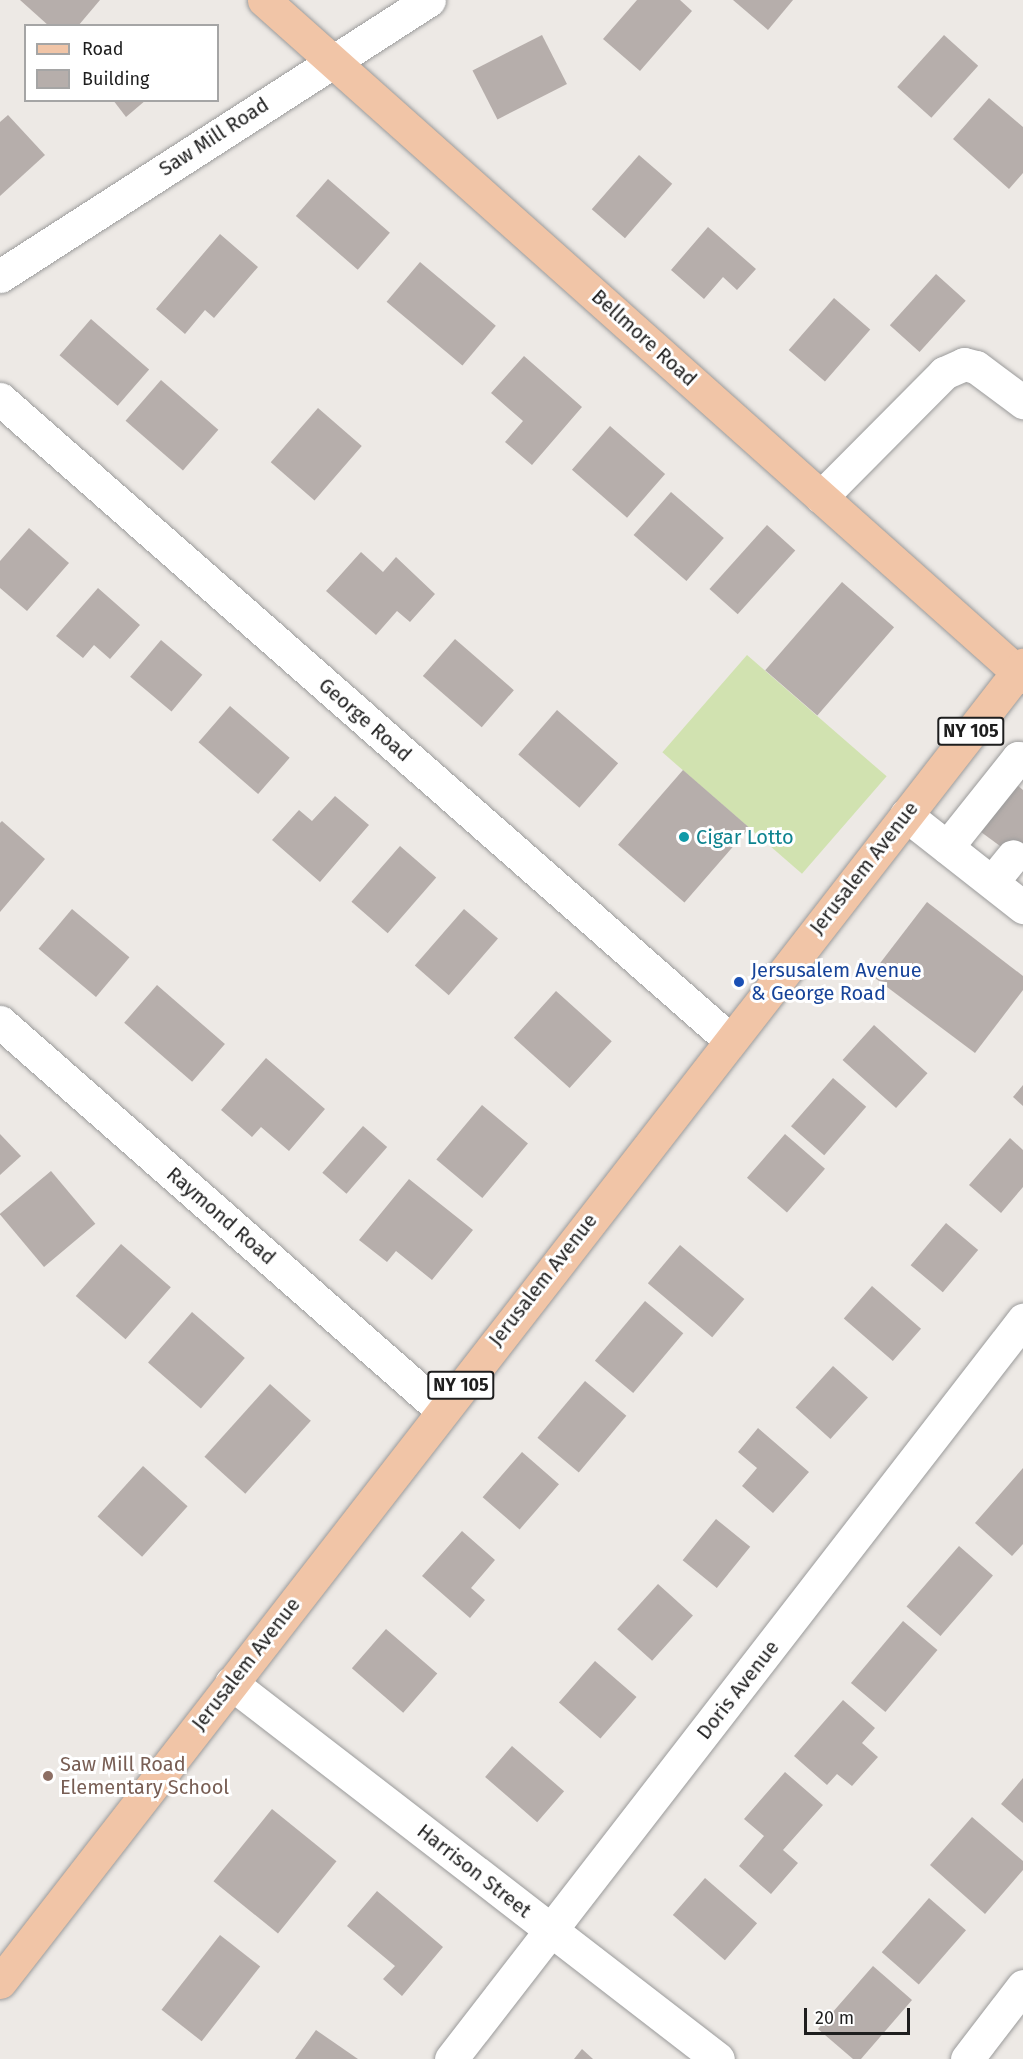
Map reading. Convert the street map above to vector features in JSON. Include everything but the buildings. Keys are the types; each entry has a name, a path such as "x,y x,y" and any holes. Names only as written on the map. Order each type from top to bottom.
{"main road":[{"name":"Bellmore Road","path":"264,0 821,497 1021,672"},
{"name":"Jerusalem Avenue","path":"0,1982 730,1040 1021,672"}],"street":[{"name":"Saw Mill Road","path":"0,276 429,0"},
{"path":"821,497 944,373 963,364 976,367 1023,402"},
{"name":"George Road","path":"0,399 730,1040"},
{"path":"947,847 1018,758 1023,762"},
{"path":"906,815 1023,907"},
{"path":"992,882 1013,856"},
{"name":"Raymond Road","path":"0,1022 442,1410"},
{"name":"Doris Avenue","path":"451,2059 1023,1320"},
{"name":"Harrison Street","path":"231,1683 717,2059"},
{"path":"967,2059 1023,1986"}],"green space":[{"path":"747,655 887,776 802,874 662,752"}],"place":[{"name":"Cigar Lotto","path":"684,837"},
{"name":"Jersusalem Avenue & George Road","path":"739,982"},
{"name":"Saw Mill Road Elementary School","path":"48,1776"}]}
